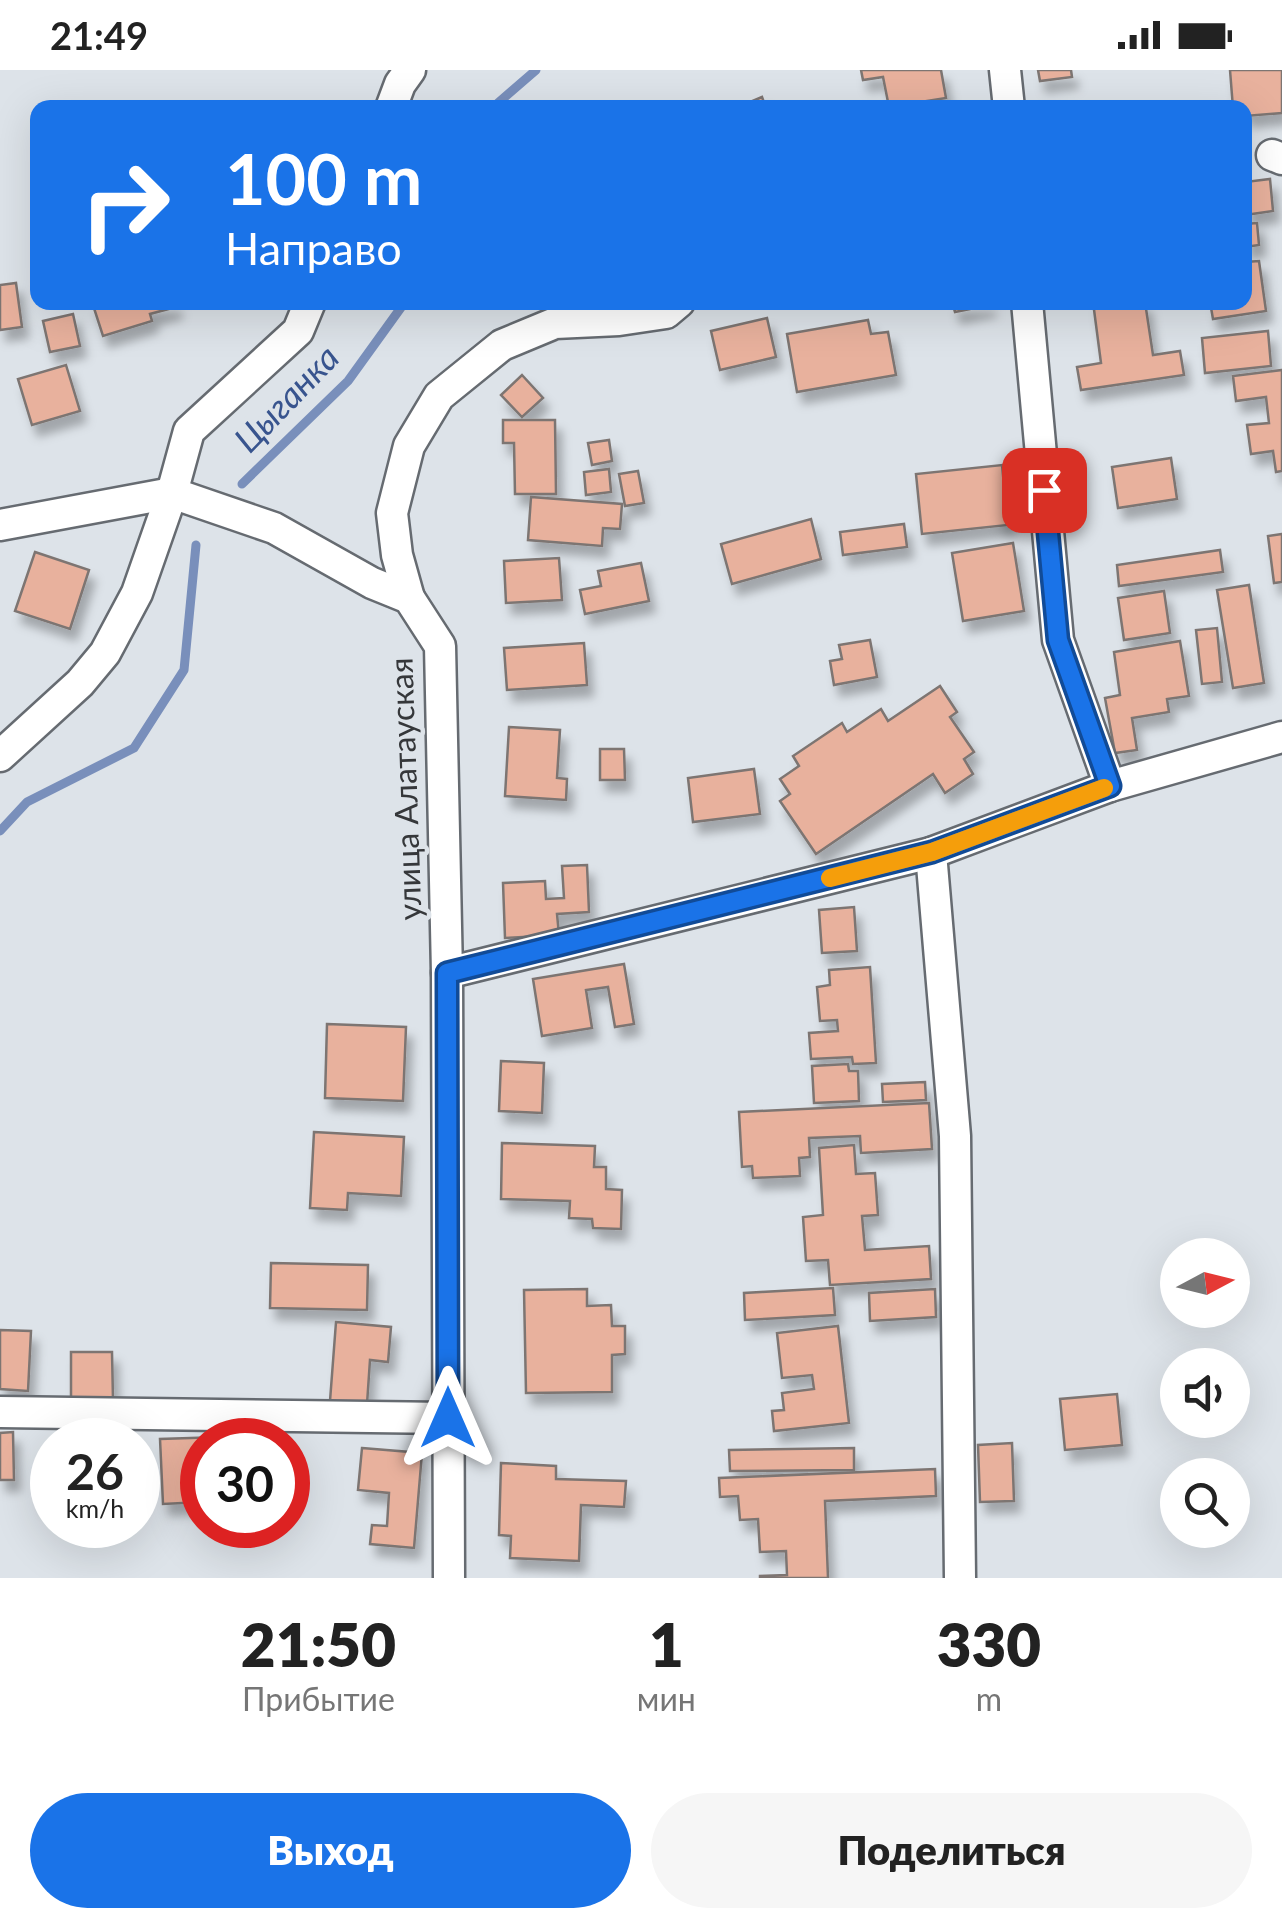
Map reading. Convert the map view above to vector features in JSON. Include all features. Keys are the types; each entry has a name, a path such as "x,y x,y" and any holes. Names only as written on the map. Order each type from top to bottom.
{"street":[{"path":"394,100 410,70"},
{"path":"1006,70 1008,100"},
{"path":"0,756 80,683 105,653 137,593 189,432 298,331 307,310"},
{"name":"улица Алатауская","path":"449,1578 448,1418 460,970 440,646 409,598 397,556 392,513 409,446 439,396 502,345 555,324 620,320 669,310"},
{"path":"1028,310 1058,640 1110,786"},
{"path":"0,525 172,492 274,528 372,583 409,598"},
{"path":"460,970 932,852 1110,786 1282,736"},
{"path":"932,852 955,1136 960,1578"},
{"path":"0,1412 448,1418"}],"building":[{"path":"861,70 941,70 946,98 888,100 883,77 863,80"},
{"path":"1038,70 1071,70 1072,77 1040,81"},
{"path":"1230,70 1282,70 1282,113 1252,115 1252,100 1232,100"},
{"path":"1270,179 1273,211 1252,214 1252,181"},
{"path":"1252,223 1257,223 1259,245 1252,246"},
{"path":"1259,261 1266,311 1213,319 1211,310 1252,310 1252,262"},
{"path":"16,283 22,327 0,330 0,285"},
{"path":"95,310 165,310 150,314 152,321 103,336"},
{"path":"1094,310 1146,310 1153,355 1180,351 1184,375 1081,390 1077,367 1101,363"},
{"path":"73,314 80,346 50,352 43,321"},
{"path":"767,318 776,357 720,370 711,331"},
{"path":"868,320 871,334 888,332 896,375 797,392 787,334"},
{"path":"1268,331 1271,366 1205,373 1202,338"},
{"path":"66,365 80,411 32,425 18,379"},
{"path":"1282,370 1282,471 1276,472 1273,451 1251,454 1247,425 1269,423 1266,397 1236,401 1233,376"},
{"path":"522,375 543,398 522,417 501,395"},
{"path":"503,420 555,420 556,494 515,494 514,443 503,443"},
{"path":"609,440 612,461 592,465 588,443"},
{"path":"1171,458 1177,499 1118,508 1112,467"},
{"path":"1002,465 1008,525 922,534 916,474"},
{"path":"609,469 611,492 586,495 584,472"},
{"path":"638,471 644,503 625,506 619,474"},
{"path":"531,497 622,504 620,529 603,528 602,546 528,540"},
{"path":"811,519 821,559 732,584 721,544"},
{"path":"904,524 907,547 843,555 840,532"},
{"path":"1282,534 1282,582 1274,583 1268,536"},
{"path":"1013,543 1024,611 963,621 952,553"},
{"path":"1220,550 1223,572 1119,586 1117,565"},
{"path":"35,552 89,570 70,629 15,611"},
{"path":"559,558 562,600 506,603 504,561"},
{"path":"641,563 649,601 585,614 580,590 601,586 598,571"},
{"path":"1249,585 1264,683 1233,688 1217,590"},
{"path":"1164,591 1170,633 1124,640 1118,598"},
{"path":"1217,628 1222,682 1202,684 1196,630"},
{"path":"870,640 877,677 834,685 830,661 842,659 839,645"},
{"path":"1180,641 1189,696 1167,699 1169,712 1132,718 1137,750 1115,753 1105,698 1120,695 1114,652"},
{"path":"584,643 587,685 507,690 504,648"},
{"path":"940,686 957,712 950,717 974,752 964,759 973,774 945,793 933,774 816,854 780,801 790,794 780,779 799,766 793,756 842,723 847,732 881,709 888,721"},
{"path":"509,727 560,730 557,778 567,779 566,800 505,796"},
{"path":"600,749 624,749 625,780 600,780"},
{"path":"754,769 760,814 693,822 688,778"},
{"path":"587,865 589,912 557,914 559,935 505,938 503,883 545,881 546,899 564,898 562,866"},
{"path":"854,907 857,951 822,953 819,910"},
{"path":"624,964 634,1024 615,1027 608,987 586,990 592,1028 542,1036 533,979"},
{"path":"870,967 876,1063 853,1064 852,1057 811,1059 809,1033 838,1031 837,1020 820,1021 817,987 830,985 829,970"},
{"path":"327,1024 406,1027 403,1101 325,1098"},
{"path":"501,1061 544,1063 542,1113 499,1111"},
{"path":"848,1064 849,1071 858,1071 859,1101 814,1103 812,1066"},
{"path":"925,1082 926,1100 883,1102 882,1084"},
{"path":"929,1103 932,1149 861,1153 860,1136 809,1138 810,1157 799,1158 800,1176 753,1178 752,1166 742,1167 739,1112"},
{"path":"314,1132 404,1137 401,1196 348,1193 347,1210 310,1208"},
{"path":"502,1143 595,1146 594,1167 606,1167 606,1189 622,1190 621,1229 593,1228 592,1219 569,1218 570,1201 501,1199"},
{"path":"854,1145 856,1174 875,1173 878,1215 862,1216 865,1250 929,1246 931,1279 830,1285 828,1260 806,1261 803,1217 823,1215 819,1148"},
{"path":"271,1263 368,1265 367,1310 270,1308"},
{"path":"833,1288 835,1315 745,1320 744,1293"},
{"path":"587,1289 587,1306 611,1305 612,1326 625,1326 625,1354 612,1355 612,1392 526,1393 524,1290"},
{"path":"935,1289 936,1317 870,1321 869,1293"},
{"path":"336,1322 391,1327 388,1362 370,1360 367,1404 330,1401"},
{"path":"838,1326 849,1423 774,1431 772,1411 784,1410 782,1393 814,1389 812,1375 782,1378 777,1333"},
{"path":"0,1330 31,1331 28,1391 0,1389"},
{"path":"71,1352 112,1352 113,1400 71,1400"},
{"path":"1117,1394 1122,1445 1065,1450 1060,1399"},
{"path":"13,1432 14,1480 0,1480 0,1433"},
{"path":"180,1438 180,1503 163,1504 160,1439"},
{"path":"1012,1443 1014,1501 980,1502 978,1445"},
{"path":"362,1448 422,1453 414,1548 370,1544 372,1525 387,1526 389,1493 358,1490"},
{"path":"854,1448 854,1470 730,1471 729,1450"},
{"path":"501,1463 556,1466 556,1479 626,1481 624,1507 581,1505 579,1561 510,1558 511,1536 499,1535"},
{"path":"935,1469 936,1496 825,1501 828,1578 760,1578 787,1575 786,1551 760,1552 758,1519 740,1520 738,1496 720,1497 719,1478"}],"waterway":[{"name":"Цыганка","path":"501,100 536,70"},
{"name":"Цыганка","path":"242,484 348,381 399,310"},
{"name":"Цыганка","path":"0,831 27,802 134,748 184,670 196,545"}],"slow traffic":[{"path":"830,878 932,852 1104,788"}],"route":[{"path":"448,1418 447,973 932,852 1110,786 1058,640 1044,490"}]}
